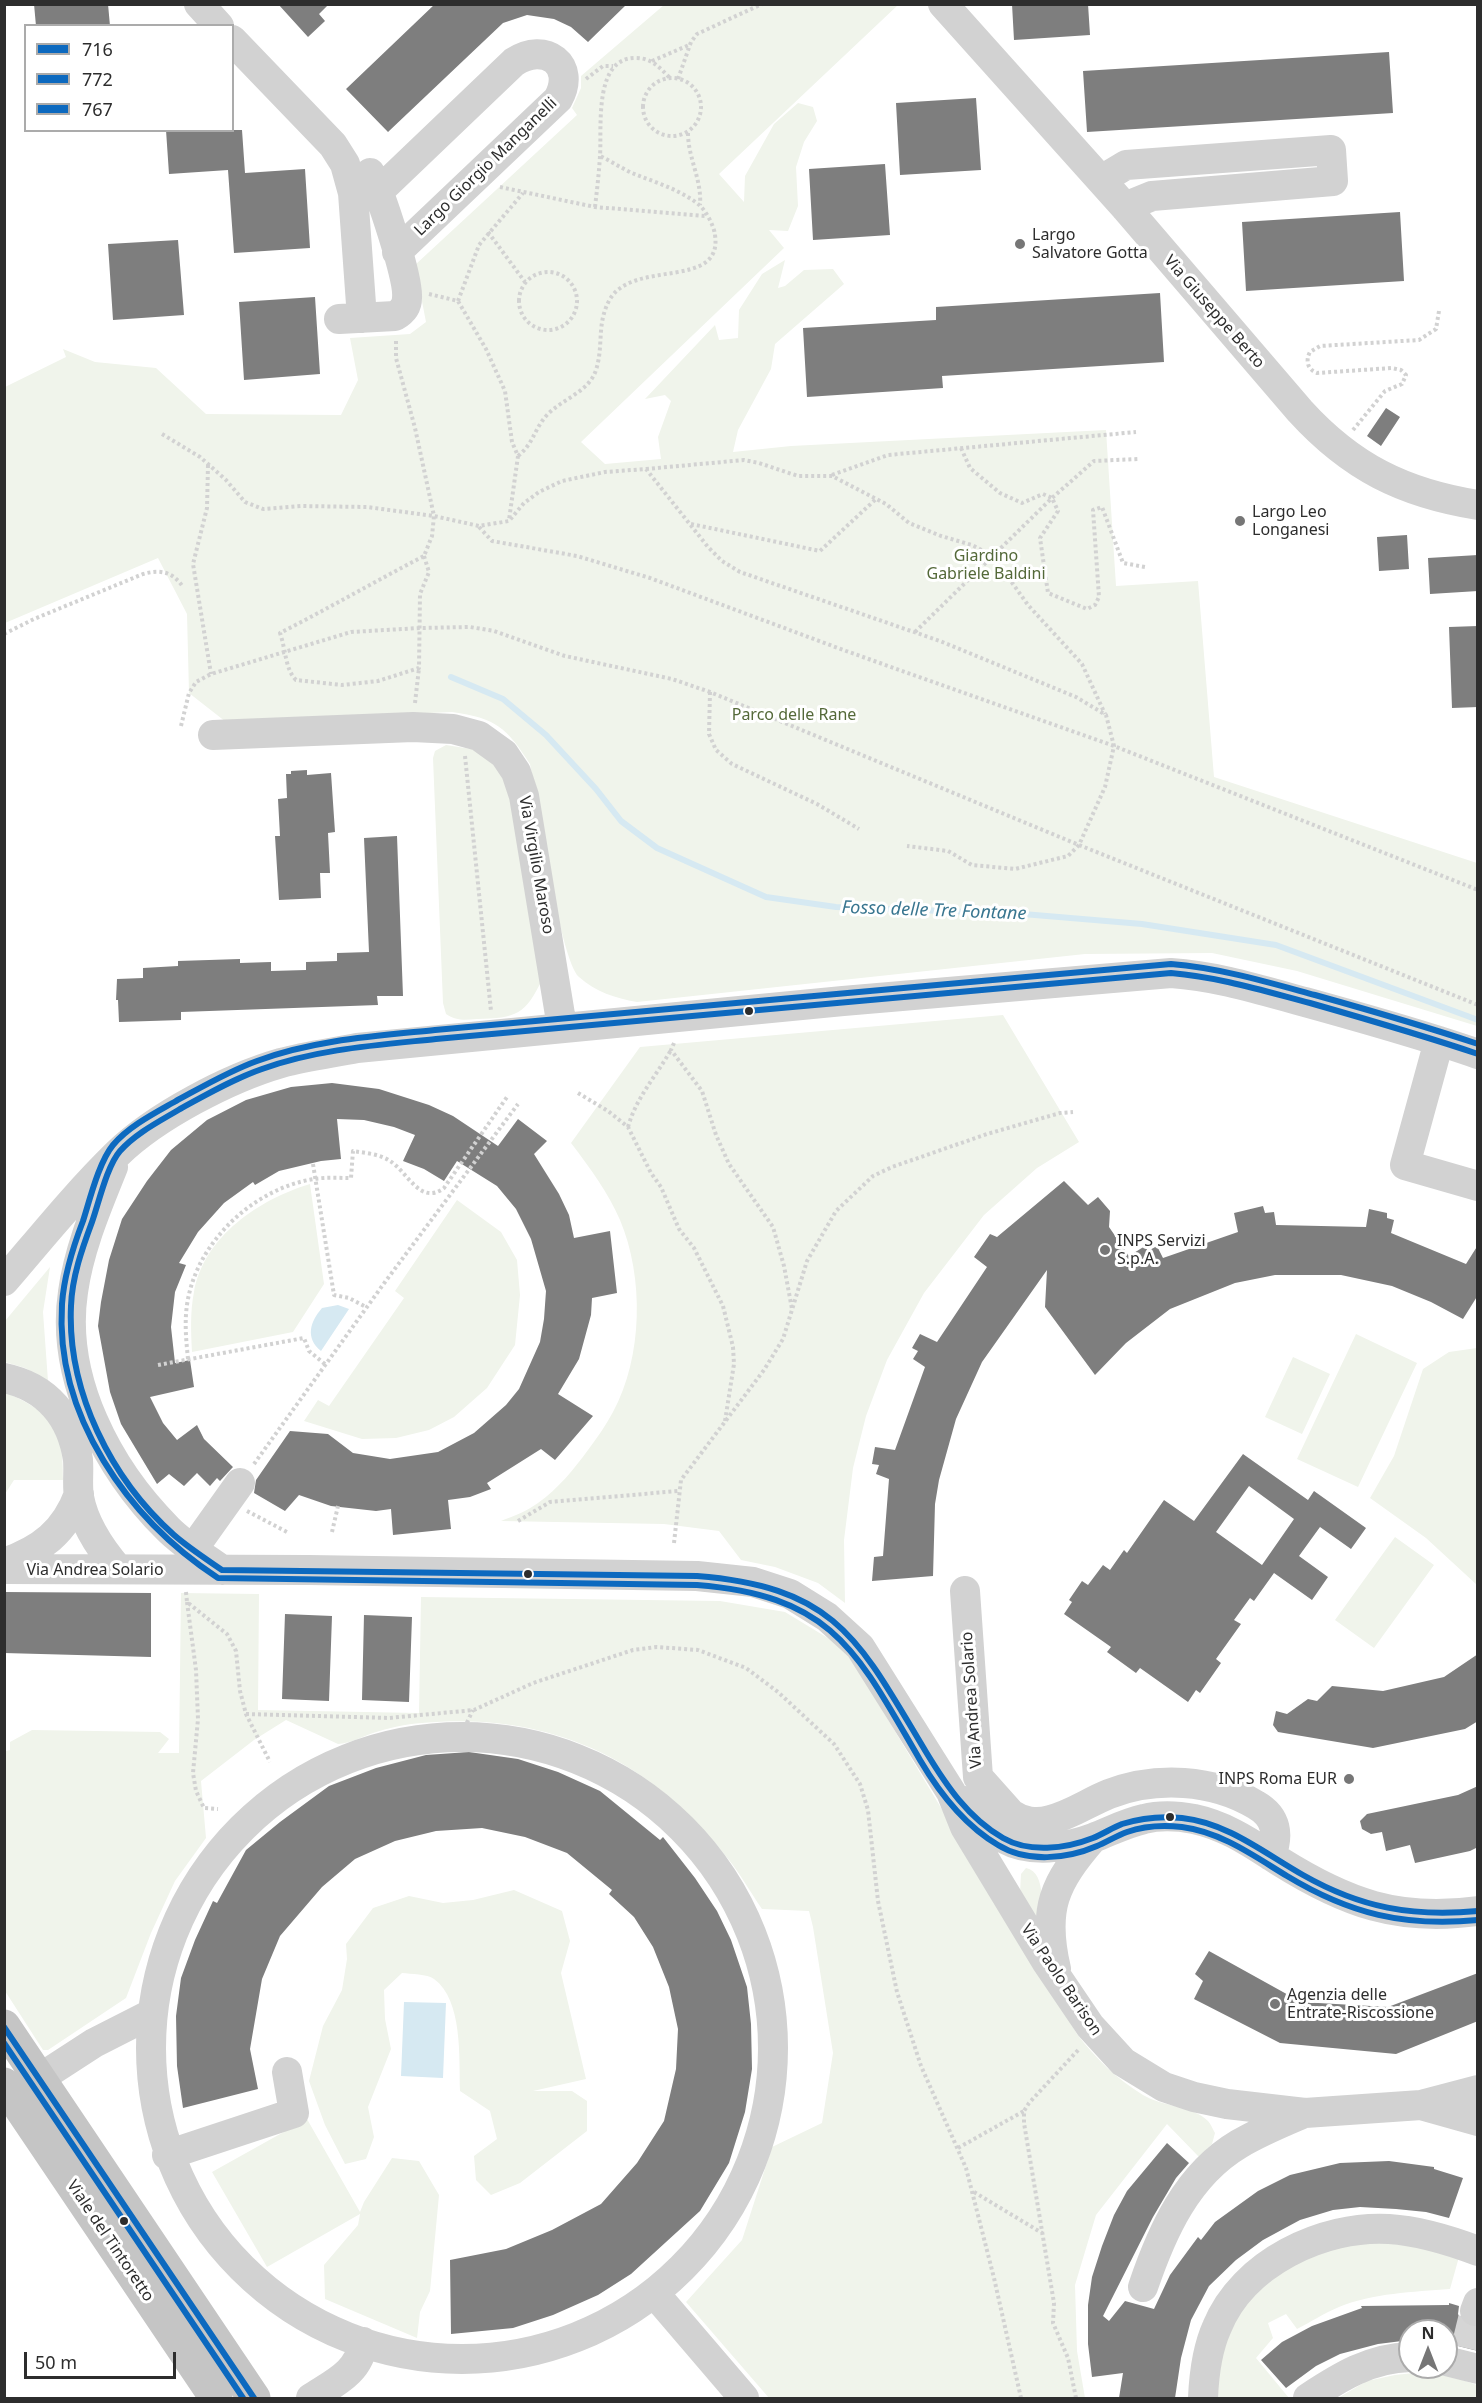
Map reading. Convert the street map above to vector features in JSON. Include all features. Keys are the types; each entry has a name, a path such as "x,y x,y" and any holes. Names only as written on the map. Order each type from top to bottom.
{"main road":[{"name":"Viale del Tintoretto","path":"4,2025 254,2398"},
{"name":"Viale del Tintoretto","path":"8,2090 216,2398"}],"street":[{"path":"199,4 217,24"},
{"name":"Via Giuseppe Berto","path":"944,4 1125,207 1300,411 1339,448 1360,464 1391,481 1434,496 1478,505"},
{"path":"234,42 333,145 345,164 353,193 350,319 401,304 397,252 378,192 365,166 333,145"},
{"name":"Largo Giorgio Manganelli","path":"378,192 514,62 523,56 532,54 551,57 561,67 564,87 558,99 397,252"},
{"path":"1101,180 1126,165 1331,150 1333,181 1152,196 1125,207"},
{"name":"Via Virgilio Maroso","path":"213,735 413,727 463,731 479,736 495,747 511,763 521,784 533,843 562,1027"},
{"path":"4,1281 118,1153 161,1120 241,1078 280,1063 357,1048 562,1027 1171,973 1202,976 1247,986 1478,1054"},
{"path":"1439,1041 1405,1165 1478,1186"},
{"path":"118,1153 81,1254 73,1292 71,1317 73,1348 80,1384 112,1458 158,1517 193,1549 222,1570"},
{"path":"4,1378 34,1388 53,1402 62,1414 75,1446 79,1494 85,1517 95,1538 118,1569"},
{"path":"4,1563 27,1554 49,1541 63,1526 79,1494"},
{"path":"193,1549 238,1494"},
{"name":"Via Andrea Solario","path":"4,1569 698,1576 741,1580 779,1589 828,1617 860,1647 951,1792 978,1777 964,1591"},
{"path":"459,1739 504,1742 548,1751 589,1766 641,1796 676,1824 706,1857 735,1900 754,1943 765,1981 772,2029 772,2077 764,2125 750,2168 722,2220 690,2261 655,2294 596,2330 530,2350 456,2358 419,2354 363,2342 299,2308 235,2258 196,2212 177,2180 156,2117 150,2079 151,2014 162,1961 185,1904 219,1853 253,1818 302,1782 347,1760 402,1744 459,1739"},
{"path":"978,1777 1011,1814 1017,1819 1031,1822 1049,1821 1062,1817 1126,1788 1167,1783 1193,1784 1229,1792 1258,1806 1270,1816 1276,1831 1259,1848"},
{"path":"951,1792 1003,1838 1022,1846 1047,1848 1093,1838 1123,1824 1165,1817 1211,1824 1236,1833 1324,1887 1375,1907 1415,1913 1478,1911"},
{"name":"Via Paolo Barison","path":"951,1792 965,1827 1061,1983 1095,2032 1123,2062 1137,2072 1164,2086 1217,2102 1305,2113 1422,2105 1478,2121"},
{"path":"1061,1983 1051,1945 1051,1912 1054,1896 1064,1873 1093,1838"},
{"path":"8,2090 40,2078 94,2043 151,2014"},
{"path":"167,2155 294,2113 287,2072"},
{"path":"1422,2105 1478,2090"},
{"path":"1217,2102 1227,2116 1232,2132 1232,2138 1221,2156"},
{"path":"1143,2287 1154,2253 1192,2184 1221,2156 1259,2133 1305,2113"},
{"path":"1203,2398 1212,2339 1225,2311 1254,2278 1292,2251 1339,2233 1389,2229 1422,2233 1478,2251"},
{"path":"655,2294 744,2398"},
{"path":"311,2398 350,2372 360,2356 363,2342"},
{"path":"1308,2398 1345,2375 1365,2366 1398,2359"}],"path":[{"path":"678,79 689,45 697,34 704,29 743,15 762,4"},
{"path":"595,207 602,103 610,72 619,62 629,58 652,61 689,45"},
{"path":"652,61 670,78"},
{"path":"688,132 669,136 660,134 646,120 644,101 654,84 670,78 678,79 688,82 700,97 700,117 688,132 688,144 701,192 700,205"},
{"path":"518,456 529,447 538,426 547,415 591,380 597,368 600,326 611,297 631,282 654,274 687,271 704,265 712,257 716,244 714,230 700,205 676,190 629,172 600,156"},
{"path":"475,180 595,207 707,216"},
{"path":"458,301 479,245 523,192"},
{"path":"488,232 525,282"},
{"path":"551,272 561,275 568,281 577,298 573,317 558,328 548,330 530,325 524,318 518,300 525,282 542,273 551,272"},
{"path":"413,727 419,668 420,594 429,572 424,556 432,536 434,516 415,428 396,358 401,304 430,294 458,301 486,349 505,390 512,442 518,456 509,521"},
{"path":"1339,448 1379,396 1385,390 1402,384 1406,375 1401,370 1392,368 1317,373 1311,370 1308,364 1310,352 1320,346 1419,340 1436,329 1439,311"},
{"path":"162,434 181,444 208,464 245,502 263,509 301,506 367,507 434,516 479,526 509,521 524,503 539,492 562,481 605,472 744,460 798,476 831,476 888,455 1136,432"},
{"path":"961,448 970,468 1000,492 1022,503 1043,494 1052,498 1058,511 1040,538 1048,593 1087,609 1095,605 1099,597 1094,510 1102,507 1123,563 1145,567"},
{"path":"915,632 1052,498 1094,461 1138,459"},
{"path":"208,464 207,508 193,564 211,674"},
{"path":"646,469 722,561 740,572 915,632 1076,697 1106,715"},
{"path":"831,476 877,498 909,523 972,545 993,556 1028,605 1082,664 1106,715 1114,746 1105,787 1079,845 1068,856 1015,869 972,865 948,851 907,846"},
{"path":"690,524 820,551 877,498"},
{"path":"479,526 492,540 577,556 650,578 857,655 1114,746 1478,890"},
{"path":"419,668 378,681 351,684 297,680 288,672 287,651 280,633 366,589 384,575 424,556"},
{"path":"4,634 34,619 154,571 171,574 177,578 183,588"},
{"path":"181,726 189,693 196,682 211,674 287,651 351,632 470,627 495,631 565,656 672,679 710,692 1079,845 1478,1005"},
{"path":"710,692 709,734 716,750 732,764 817,804 859,830"},
{"path":"463,731 493,1034"},
{"path":"628,1127 644,1089 660,1069 674,1043"},
{"path":"671,1050 702,1090 716,1135 729,1164 773,1227 784,1266 792,1310"},
{"path":"578,1093 608,1111 628,1127 651,1173 661,1187 679,1229 694,1248 723,1306 733,1347 734,1364 725,1421"},
{"path":"188,1359 186,1340 188,1299 193,1282 208,1251 237,1216 259,1200 287,1187 315,1179 351,1178 353,1151 383,1157 398,1167 421,1191 426,1194 438,1192 444,1188 507,1096"},
{"path":"287,1532 238,1494 366,1307 518,1104"},
{"path":"674,1543 681,1480 693,1461 764,1370 783,1339 807,1261 836,1211 873,1176 892,1167 987,1134 1060,1113 1073,1112"},
{"path":"313,1164 334,1294 349,1298 366,1307"},
{"path":"158,1365 304,1338 309,1351 326,1365"},
{"path":"518,1521 550,1502 678,1491"},
{"path":"332,1532 338,1506"},
{"path":"185,1589 196,1670 198,1719 193,1773 196,1791 204,1808 218,1809"},
{"path":"187,1602 227,1634 236,1651 240,1691 246,1714 270,1762"},
{"path":"246,1714 389,1718 474,1710 533,1683 633,1650 657,1647 698,1650 746,1668 778,1692 834,1744 860,1784 868,1810 878,1901 897,1992 921,2066 958,2148 973,2192 1021,2398"},
{"path":"459,1739 474,1710"},
{"path":"958,2148 1024,2111 1095,2032"},
{"path":"1024,2111 1024,2123 1054,2303 1053,2323 1068,2358 1076,2398"},
{"path":"973,2192 1042,2234"}],"green space":[{"name":"Parco delle Rane","path":"664,5 898,5 719,174 744,202 745,176 774,124 798,103 813,107 817,121 804,142 796,167 798,206 788,231 769,230 784,248 581,442 605,464 661,459 658,437 671,401 665,395 645,399 715,325 719,340 738,338 739,310 762,274 785,260 778,288 785,286 804,270 833,269 844,284 775,344 771,369 738,430 733,452 791,446 1106,430 1116,586 1198,581 1214,777 1477,863 1477,1026 1297,971 1212,953 1085,954 637,1002 621,999 606,994 585,982 579,977 572,964 557,911 530,764 507,733 499,727 480,718 452,712 226,722 189,693 187,614 158,558 5,623 5,387 66,357 63,349 95,362 156,368 206,414 341,415 358,380 350,338 410,334 426,322 415,265 577,115 572,108 581,88 581,76"},
{"path":"446,745 478,750 495,763 512,784 543,978 525,1007 511,1015 468,1020 457,1019 446,1014 443,1003 433,758 435,751"},
{"path":"1003,1015 1079,1142 1037,1168 984,1215 924,1293 887,1360 866,1416 853,1468 844,1540 845,1603 818,1583 775,1567 741,1560 719,1531 664,1524 501,1521 538,1503 571,1471 595,1441 610,1417 623,1390 630,1367 637,1317 633,1266 628,1242 610,1200 571,1143 640,1047"},
{"path":"310,1184 324,1284 293,1332 192,1352 191,1314 194,1292 209,1254 222,1237 254,1210 272,1199"},
{"path":"457,1200 501,1232 517,1260 520,1295 515,1345 487,1388 454,1417 429,1430 396,1438 362,1439 304,1421 318,1400 329,1406 404,1298 395,1291"},
{"path":"50,1267 43,1312 48,1381 25,1368 5,1362 5,1321"},
{"path":"1356,1334 1417,1363 1358,1487 1297,1459"},
{"path":"1477,1348 1477,1585 1426,1538 1370,1498 1394,1456 1423,1369 1449,1352"},
{"path":"1293,1357 1330,1374 1302,1434 1265,1417"},
{"path":"5,1392 34,1407 52,1424 61,1447 63,1480 14,1480 5,1494"},
{"path":"1395,1537 1434,1565 1374,1648 1335,1620"},
{"path":"181,1593 259,1594 258,1710 419,1713 421,1597 720,1601 785,1612 841,1646 860,1673 1077,2034 1107,2068 1133,2089 1151,2099 1194,2112 1209,2122 1215,2133 1212,2144 1199,2157 1167,2124 1096,2215 1075,2285 1077,2351 1085,2398 769,2398 686,2302 742,2240 772,2147 822,2123 833,2053 813,1927 809,1911 762,1909 729,1860 699,1825 666,1794 631,1769 594,1749 554,1734 512,1725 468,1721 422,1723 391,1728 338,1744 286,1720 254,1740 201,1781 206,1838 175,1881 151,1933 126,1998 48,2050 43,2050 5,1991 5,1751 10,1750 10,1742 32,1730 160,1732 169,1739 158,1753 179,1753"},
{"path":"1026,1868 1038,1877 1040,1885 1042,1905 1040,1931 1020,1893 1021,1874"},
{"path":"514,1890 562,1911 570,1941 561,1973 586,2079 533,2091 572,2091 587,2101 587,2131 520,2183 491,2195 476,2180 474,2156 497,2139 490,2111 460,2091 458,2030 450,2001 443,1988 431,1977 402,1973 384,1990 385,2019 391,2049 368,2107 374,2137 366,2159 345,2164 325,2125 309,2081 323,2026 342,1990 347,1959 346,1944 373,1908 409,1896 443,1903 473,1900"},
{"path":"307,2119 360,2212 392,2158 419,2161 439,2195 430,2291 420,2312 417,2338 325,2299 324,2265 358,2225 360,2214 267,2267 212,2172"},
{"path":"1381,2238 1459,2257 1450,2289 1393,2294 1352,2302 1333,2309 1297,2329 1286,2314 1268,2323 1273,2338 1256,2358 1289,2398 1213,2398 1219,2347 1249,2294 1320,2248"},
{"path":"1398,2375 1398,2379 1458,2378 1477,2385 1477,2398 1338,2398 1367,2381"}],"shaded area":[{"path":"338,1305 349,1309 321,1351 311,1335 312,1324 322,1308"},
{"path":"404,2002 446,2003 443,2078 401,2076"}],"building":[{"path":"34,4 108,4 110,24 36,24"},
{"path":"278,4 329,4 319,14 325,21 308,37"},
{"path":"435,4 627,4 588,42 571,27 554,19 527,15 503,23 388,132 346,89"},
{"path":"1012,4 1088,4 1090,35 1014,40"},
{"path":"1389,52 1393,113 1087,132 1083,71"},
{"path":"976,98 981,170 900,175 896,103"},
{"path":"242,130 245,173 305,169 310,248 234,253 228,170 169,174 166,132"},
{"path":"885,164 890,235 813,240 809,169"},
{"path":"1400,212 1404,281 1246,291 1242,222"},
{"path":"178,240 184,315 113,320 108,244"},
{"path":"1160,293 1164,362 942,376 943,388 807,397 803,328 936,320 936,307"},
{"path":"315,297 320,374 244,380 239,302"},
{"path":"1386,408 1400,417 1381,446 1367,436"},
{"path":"1407,535 1409,569 1379,571 1377,537"},
{"path":"1478,555 1478,591 1430,594 1428,558"},
{"path":"1478,626 1478,707 1452,708 1449,627"},
{"path":"307,770 307,775 331,773 335,832 328,833 330,873 320,873 321,898 279,900 275,836 280,836 278,799 287,798 286,774 291,774 291,771"},
{"path":"397,836 403,996 377,996 378,1005 181,1012 181,1020 119,1022 118,1000 116,1000 117,979 143,978 143,968 178,966 178,961 240,959 240,963 271,962 271,971 306,970 306,962 337,961 337,953 369,952 364,838"},
{"path":"332,1083 379,1089 429,1105 453,1116 498,1146 518,1119 547,1141 534,1154 569,1215 574,1238 610,1231 617,1293 592,1298 591,1315 579,1359 558,1394 593,1416 555,1460 541,1449 487,1483 491,1489 470,1497 448,1500 451,1529 393,1535 391,1509 376,1511 331,1506 299,1495 285,1511 254,1493 256,1480 290,1431 328,1434 353,1453 390,1459 438,1452 474,1433 506,1405 519,1389 540,1342 544,1319 546,1291 531,1239 516,1209 497,1186 457,1161 444,1181 424,1169 403,1161 415,1135 364,1120 337,1119 341,1159 321,1161 279,1171 255,1185 253,1182 224,1203 198,1232 179,1263 186,1265 175,1292 171,1327 175,1363 190,1360 194,1387 150,1397 163,1423 177,1440 197,1425 204,1439 233,1467 220,1481 217,1478 210,1486 197,1473 184,1486 169,1474 157,1484 121,1424 110,1392 98,1326 101,1302 109,1260 122,1219 147,1181 171,1150 207,1120 246,1100 291,1087"},
{"path":"1064,1181 1088,1205 1098,1197 1110,1211 1109,1227 1129,1256 1145,1246 1148,1251 1157,1246 1163,1258 1238,1232 1234,1213 1263,1206 1265,1213 1274,1212 1276,1225 1366,1227 1369,1209 1387,1213 1387,1218 1394,1220 1391,1233 1466,1264 1478,1245 1478,1295 1463,1319 1431,1302 1392,1286 1341,1275 1275,1275 1235,1283 1170,1309 1126,1343 1095,1375 1045,1307 1047,1270 982,1362 956,1419 939,1480 935,1504 933,1576 872,1581 874,1557 883,1556 889,1479 876,1474 879,1465 872,1464 875,1447 895,1450 925,1367 913,1359 918,1351 912,1348 920,1334 937,1342 987,1267 974,1257 990,1234 997,1237"},
{"path":"1243,1454 1308,1500 1314,1491 1366,1528 1351,1549 1320,1527 1299,1556 1328,1577 1312,1600 1274,1573 1254,1601 1250,1598 1234,1620 1241,1624 1216,1659 1221,1663 1200,1693 1196,1690 1188,1702 1140,1668 1136,1673 1107,1652 1111,1647 1064,1614 1072,1602 1069,1600 1082,1581 1088,1585 1103,1565 1110,1570 1124,1550 1127,1553 1164,1500 1194,1521","holes":["1249,1486 1294,1519 1262,1565 1216,1532"]},
{"path":"4,1592 151,1593 151,1657 4,1653"},
{"path":"285,1614 332,1616 329,1701 282,1699"},
{"path":"364,1615 412,1617 409,1702 362,1700"},
{"path":"1478,1654 1478,1721 1465,1729 1373,1748 1278,1732 1273,1725 1276,1711 1287,1714 1308,1699 1317,1701 1332,1686 1383,1691 1444,1677"},
{"path":"469,1752 518,1759 558,1772 600,1791 660,1840 663,1837 717,1911 731,1940 747,1987 752,2069 745,2112 729,2163 700,2211 631,2274 598,2295 553,2315 513,2328 451,2334 450,2260 506,2249 552,2230 601,2204 637,2163 664,2121 676,2069 678,2029 669,1987 653,1947 634,1917 609,1894 612,1890 567,1853 525,1837 482,1828 436,1831 395,1841 355,1859 322,1887 280,1936 262,1979 250,2049 258,2089 183,2108 177,2066 176,2016 181,1978 195,1940 213,1901 217,1903 246,1850 329,1786 376,1768 426,1755"},
{"path":"1478,1786 1478,1847 1470,1851 1415,1863 1410,1845 1386,1851 1382,1832 1371,1834 1362,1829 1360,1821 1367,1814 1458,1795"},
{"name":"Agenzia delle Entrate-Riscossione","path":"1209,1951 1301,2002 1388,2007 1478,1973 1478,2021 1396,2054 1280,2043 1194,1999 1203,1981 1195,1974"},
{"path":"1167,2143 1189,2163 1176,2178 1153,2217 1103,2316 1109,2321 1125,2301 1154,2309 1170,2275 1198,2237 1201,2240 1215,2222 1258,2191 1290,2175 1340,2163 1389,2161 1434,2167 1434,2169 1463,2178 1449,2218 1426,2212 1396,2209 1360,2207 1333,2210 1300,2220 1263,2240 1236,2260 1209,2286 1191,2320 1181,2358 1175,2398 1119,2398 1123,2373 1092,2377 1088,2344 1088,2305 1092,2277 1114,2215 1127,2191"},
{"path":"1449,2303 1459,2306 1458,2314 1462,2322 1470,2327 1478,2328 1478,2351 1458,2346 1458,2319 1398,2319 1398,2342 1340,2354 1316,2366 1286,2388 1261,2360 1282,2342 1312,2326 1362,2308 1361,2306 1449,2305"}],"waterway":[{"name":"Fosso delle Tre Fontane","path":"451,677 503,699 546,735 596,789 621,821 657,848 766,897 836,907 1023,914 1142,924 1276,945 1478,1020"}],"tunnel":[{"path":"1466,2348 1475,2311"}],"transit line":[{"name":"772","path":"1478,1044 1376,1012 1261,981 1225,972 1171,964 435,1030 368,1037 300,1048 236,1070 151,1115 119,1138 108,1152 95,1181 70,1261 62,1304 63,1346 71,1386 85,1424 104,1461 127,1495 155,1526 185,1554 218,1578 697,1585 743,1591 781,1602 811,1617 836,1636 858,1660 878,1689 945,1797 974,1828 1009,1851 1034,1857 1060,1856 1085,1850 1134,1830 1154,1826 1182,1827 1224,1839 1310,1889 1333,1900 1378,1915 1426,1921 1478,1920"},
{"name":"716","path":"1478,1054 1394,1027 1276,994 1224,981 1171,973 436,1039 326,1052 283,1062 241,1078 164,1118 126,1145 115,1158 104,1185 78,1263 71,1306 72,1338 85,1401 97,1431 113,1460 151,1513 180,1540 222,1570 697,1576 745,1582 783,1593 814,1608 840,1627 862,1651 882,1680 959,1800 990,1830 1013,1843 1024,1846 1059,1847 1082,1842 1129,1822 1152,1818 1182,1818 1199,1821 1230,1832 1324,1886 1366,1902 1387,1908 1431,1913 1478,1911"},
{"name":"716","path":"4,2027 254,2398"},
{"name":"767","path":"4,2043 243,2398"}],"place":[{"name":"Largo Salvatore Gotta","path":"1020,244"},
{"name":"Largo Leo Longanesi","path":"1240,521"},
{"name":"INPS Servizi S.p.A.","path":"1105,1250"},
{"name":"INPS Roma EUR","path":"1349,1779"},
{"name":"Agenzia delle Entrate-Riscossione","path":"1275,2004"}],"park label":[{"name":"Giardino Gabriele Baldini","path":"986,565"}]}
